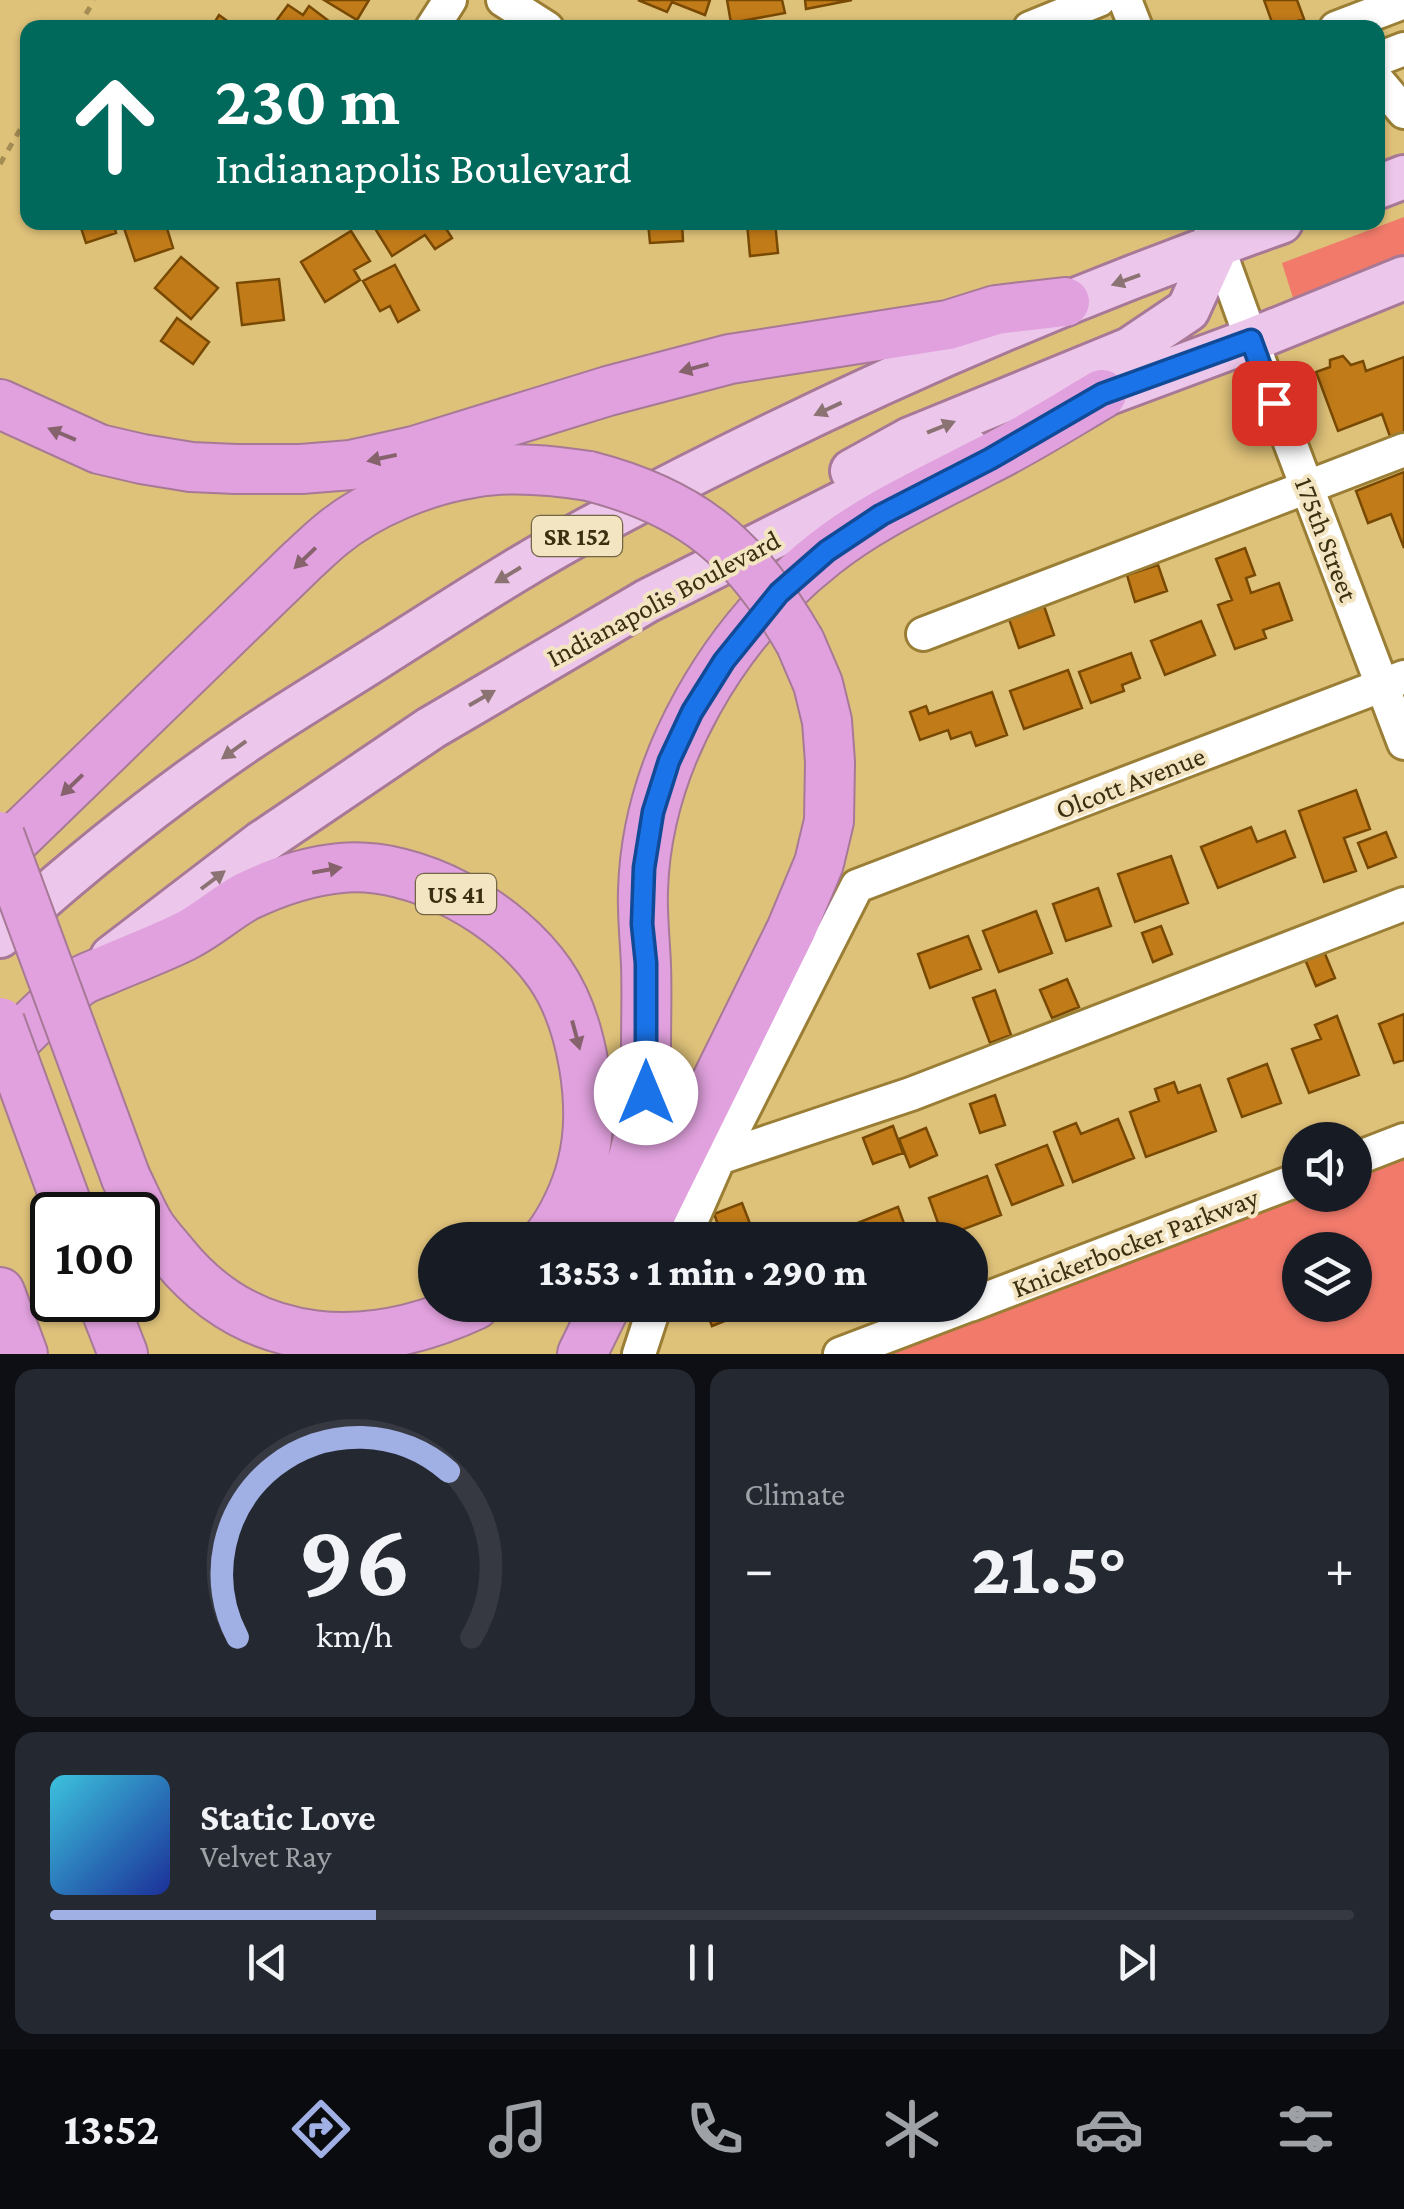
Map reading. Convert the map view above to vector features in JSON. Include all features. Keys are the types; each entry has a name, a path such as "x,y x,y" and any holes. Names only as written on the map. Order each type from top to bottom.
{"highway":[{"path":"0,404 99,449 158,462 190,467 302,469 414,451 608,391 730,359 948,325 996,310 1065,302"},
{"path":"611,1222 631,1171 646,1093 646,963 642,924 646,850 669,761 692,712 724,661 779,593 827,551 881,515 990,459 1102,394"},
{"path":"0,854 318,546 363,512 398,496 472,473 550,470 629,486 675,507 735,551 763,584 800,642 818,684 827,721 829,821 819,863 791,930 647,1222"},
{"path":"0,836 126,1178 151,1227 188,1272 228,1308 295,1338 369,1344 448,1322"},
{"name":"US 41","path":"80,981 186,936 246,897 297,876 341,868 379,867 417,876 452,892 487,913 524,944 550,973 568,1006 579,1042 587,1124 582,1165 556,1222"},
{"name":"Indianapolis Boulevard","path":"0,1055 80,981"},
{"path":"0,1022 62,1192"},
{"path":"0,1292 23,1354"},
{"path":"111,1322 123,1354"},
{"path":"553,1354 567,1322"},
{"path":"582,1354 598,1322"}],"main road":[{"name":"SR 152","path":"0,936 145,814 254,735 500,580 602,522 776,433 1213,234"},
{"path":"647,602 801,498 910,440 1130,349 1188,310 1213,234"},
{"name":"Indianapolis Boulevard","path":"80,981 261,843 431,728 647,602 868,489 1404,278"}],"street":[{"path":"503,0 534,20"},
{"path":"1050,20 1099,0"},
{"path":"1357,20 1404,2"},
{"path":"1385,89 1404,112"},
{"name":"175th Street","path":"1213,234 1307,488 1393,681 1404,743"},
{"path":"922,634 1404,450"},
{"name":"Olcott Avenue","path":"718,1158 857,886 1393,681"},
{"path":"690,1222 718,1158 910,1094 1404,904"},
{"path":"1372,1152 1404,1140"},
{"name":"Knickerbocker Parkway","path":"988,1298 1282,1187"},
{"path":"639,1354 649,1322"},
{"name":"Knickerbocker Parkway","path":"840,1354 925,1322"}],"path":[{"path":"0,164 20,130"}],"shaded area":[{"path":"1404,217 1404,255 1293,298 1282,263 1370,230 1385,230 1385,224"},
{"path":"1404,1149 1404,1354 869,1354 956,1322 988,1322 988,1310 1282,1202 1282,1212 1372,1212 1372,1161"}],"building":[{"path":"324,0 369,0 357,20"},
{"path":"638,0 710,0 705,15 672,2 667,12"},
{"path":"727,0 782,0 785,13 730,20"},
{"path":"805,0 852,0 806,9"},
{"path":"1264,0 1297,0 1304,19 1301,20 1271,20"},
{"path":"288,5 303,15 309,6 327,20 277,20"},
{"path":"82,230 115,230 116,233 86,243"},
{"path":"125,230 167,230 173,248 135,261"},
{"path":"376,230 447,230 452,238 435,249 425,235 392,256"},
{"path":"649,230 682,230 683,241 650,243"},
{"path":"748,230 776,230 778,253 750,256"},
{"path":"351,231 370,261 354,270 360,280 325,302 301,262"},
{"path":"181,257 218,288 191,319 155,288"},
{"path":"395,265 419,310 398,322 390,306 380,311 363,281"},
{"path":"279,279 284,320 242,325 237,283"},
{"path":"177,318 209,342 193,364 161,341"},
{"path":"1343,356 1351,365 1363,361 1366,371 1404,357 1404,438 1392,442 1382,414 1338,431 1316,372 1330,367 1330,360"},
{"path":"1404,472 1404,548 1391,514 1368,523 1356,491"},
{"path":"1245,548 1255,575 1246,578 1251,593 1279,583 1292,620 1263,630 1266,638 1235,649 1218,605 1232,600 1216,559"},
{"path":"1158,565 1167,591 1135,602 1127,575"},
{"path":"1044,606 1054,635 1019,648 1009,619"},
{"path":"1201,621 1215,655 1165,675 1151,641"},
{"path":"1131,653 1140,678 1122,685 1124,691 1091,703 1079,672"},
{"path":"1068,670 1082,708 1024,729 1010,691"},
{"path":"992,692 1007,735 976,746 971,732 951,739 948,730 920,740 910,712 926,706 929,714"},
{"path":"1356,790 1370,829 1344,838 1356,871 1324,882 1299,811"},
{"path":"1251,827 1257,842 1285,831 1295,857 1218,888 1201,847"},
{"path":"1386,832 1396,857 1368,868 1358,843"},
{"path":"1171,856 1188,903 1135,922 1118,874"},
{"path":"1098,888 1111,926 1066,941 1053,904"},
{"path":"1036,911 1052,953 999,972 983,931"},
{"path":"1161,926 1172,954 1153,962 1142,933"},
{"path":"968,936 981,969 930,988 918,954"},
{"path":"1323,949 1335,978 1316,986 1304,957"},
{"path":"1067,979 1079,1007 1052,1018 1040,990"},
{"path":"995,990 1011,1035 990,1043 973,998"},
{"path":"1404,1014 1404,1060 1394,1063 1379,1024"},
{"path":"1337,1016 1359,1075 1309,1093 1292,1049 1321,1039 1315,1025"},
{"path":"1267,1064 1281,1103 1242,1117 1228,1079"},
{"path":"1174,1082 1178,1093 1200,1085 1216,1131 1146,1157 1130,1112 1159,1101 1155,1089"},
{"path":"995,1095 1005,1125 980,1133 970,1104"},
{"path":"1118,1119 1134,1158 1073,1182 1054,1132 1076,1123 1081,1134"},
{"path":"893,1126 903,1153 873,1164 863,1138"},
{"path":"926,1128 937,1155 910,1167 899,1139"},
{"path":"1047,1145 1063,1185 1012,1205 996,1165"},
{"path":"987,1176 1001,1215 983,1222 938,1222 929,1198"},
{"path":"742,1203 749,1222 717,1222 714,1214"},
{"path":"898,1207 903,1222 860,1222"}],"route":[{"path":"646,1093 646,963 642,924 644,868 653,812 669,761 692,712 724,661 779,593 827,551 881,515 990,459 1102,394 1251,340 1274,403"}]}
